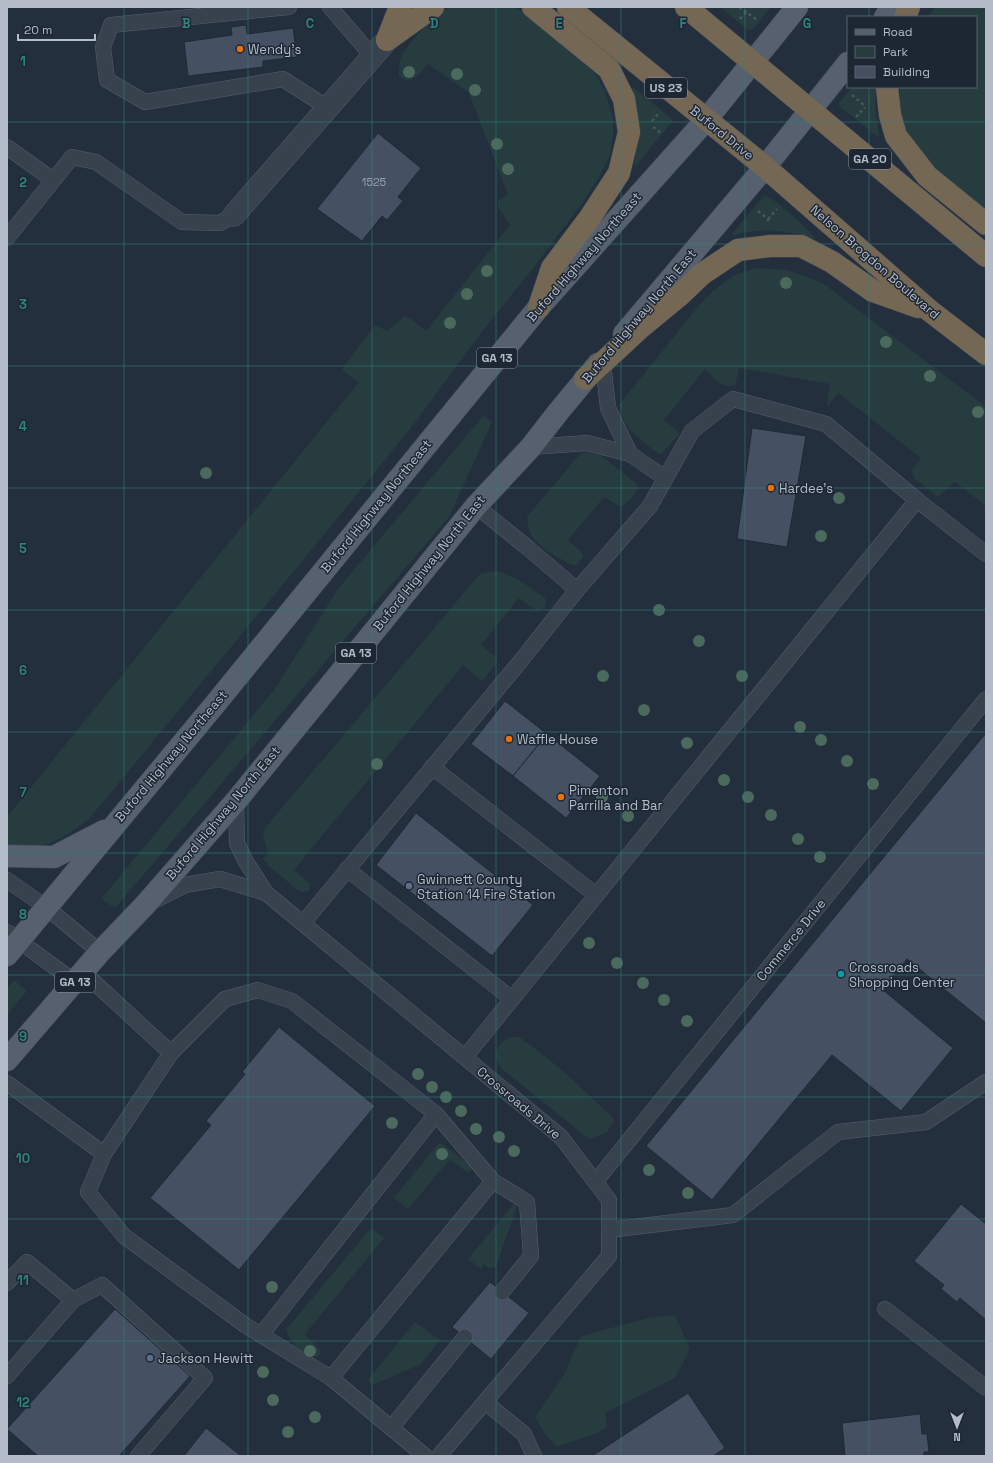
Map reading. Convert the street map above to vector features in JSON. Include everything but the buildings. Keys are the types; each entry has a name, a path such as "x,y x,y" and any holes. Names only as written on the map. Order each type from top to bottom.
{"highway":[{"path":"387,40 400,7"},
{"path":"387,40 433,7"},
{"path":"532,7 610,70 624,99 629,132 619,173 589,219 552,268 539,307"},
{"name":"Buford Drive","path":"568,7 765,168"},
{"path":"686,7 753,63"},
{"name":"GA 20","path":"753,63 986,256"},
{"path":"887,88 890,115 896,136 927,176 986,224"},
{"name":"Nelson Brogdon Boulevard","path":"765,168 930,311 986,354"},
{"path":"585,379 640,328 680,295 702,274 738,250 770,246 801,246 832,262 873,291 930,311"}],"main road":[{"path":"753,63 797,7"},
{"path":"886,16 893,7"},
{"name":"Buford Highway Northeast","path":"11,943 46,907 216,703 539,307 706,120 753,63"},
{"name":"Buford Highway North East","path":"7,1060 100,952 144,905 236,801 476,506 531,447 585,379 765,168 847,64"},
{"path":"7,856 54,857 112,827"}],"street":[{"path":"234,215 387,40"}],"lane":[{"path":"289,7 111,25 103,47 107,80 144,102 283,79 328,108"},
{"path":"330,7 373,57"},
{"path":"7,147 53,180"},
{"path":"7,238 72,157 96,162 182,222 220,223 234,215"},
{"path":"603,363 608,408 630,454"},
{"path":"303,923 519,663 577,590 650,506 692,432 733,398 826,424 917,500 986,554"},
{"path":"531,447 587,444 630,454 665,478"},
{"path":"465,1057 917,500"},
{"path":"476,506 577,590"},
{"name":"Commerce Drive","path":"596,1181 986,700"},
{"path":"432,767 596,895"},
{"name":"Crossroads Drive","path":"236,801 238,843 245,860 266,893 561,1137 610,1200 609,1256 439,1456"},
{"path":"348,869 512,999"},
{"path":"144,905 185,886 220,879 266,893"},
{"path":"7,880 46,907 100,952"},
{"path":"11,943 79,977 171,1053"},
{"path":"425,1456 331,1378 245,1325 124,1236 88,1192 104,1154 171,1053 225,999 258,990 292,1002 436,1114 493,1181 527,1202 531,1256 502,1292"},
{"path":"609,1230 733,1215 838,1132 926,1122 986,1082"},
{"path":"7,1083 104,1154"},
{"path":"261,1335 436,1114"},
{"path":"331,1378 493,1181"},
{"path":"7,1283 27,1262 73,1300"},
{"path":"7,1376 73,1300 102,1285 205,1378 138,1456"},
{"path":"885,1309 986,1388"},
{"path":"390,1428 465,1337"},
{"path":"485,1402 524,1434 534,1456"}],"path":[{"path":"739,7 759,22"},
{"path":"738,22 746,12"},
{"path":"848,92 866,106"},
{"path":"650,124 662,134"},
{"path":"753,206 768,219 769,225"},
{"path":"768,219 780,206"}],"green space":[{"path":"450,7 514,7 522,11 594,72 605,91 613,118 613,135 610,155 599,177 583,202 531,271 480,334 417,420 89,819 65,836 46,844 31,847 7,846 7,817 359,382 343,371 343,367 375,325 387,331 405,316 426,331 510,225 497,205 499,200 508,195 469,93 428,64 411,79 403,79 399,76 400,61 408,47 429,23"},
{"path":"720,7 771,7 754,28 748,30"},
{"path":"935,7 986,7 986,218 949,184 924,158 906,130 901,115 900,88 977,88 977,16 929,16"},
{"path":"633,87 673,120 634,168 638,133 636,108 632,89"},
{"path":"851,88 876,88 875,105 879,136 878,137 839,106 839,103"},
{"path":"764,195 775,201 789,213 814,236 815,239 799,234 766,230 745,232 734,235 732,234"},
{"path":"756,268 787,270 824,284 986,407 986,506 955,482 939,496 937,496 914,478 912,470 921,458 838,393 828,406 830,384 739,368 736,382 734,385 729,386 718,382 705,369 664,420 679,432 679,435 661,454 656,452 632,432 624,420 619,405 700,304 713,291 733,276"},
{"path":"483,416 492,422 449,517 115,908 101,899 275,689 338,589"},
{"path":"587,452 600,455 637,484 637,487 632,497 621,507 604,497 568,540 582,553 583,557 576,565 572,565 554,555 536,542 529,530 527,517 580,454"},
{"path":"496,571 527,585 545,598 545,607 540,611 537,611 519,598 481,645 496,657 496,664 483,680 463,665 294,870 309,883 310,886 309,891 302,892 297,890 263,859 268,854 263,835 265,828 480,574"},
{"path":"14,980 27,991 7,1014 7,989"},
{"path":"512,1037 519,1037 562,1070 612,1117 614,1121 607,1132 591,1139 584,1135 502,1069 497,1059 497,1050 502,1043"},
{"path":"439,1143 443,1144 473,1168 468,1173 450,1159 408,1209 394,1198"},
{"path":"516,1204 517,1206 496,1267 489,1268 484,1264 481,1269 468,1259 513,1205"},
{"path":"371,1228 384,1238 305,1334 321,1351 318,1357 308,1354 294,1344 286,1330"},
{"path":"675,1315 690,1349 675,1378 605,1413 607,1427 597,1433 557,1447 545,1434 535,1417 564,1375 581,1336 652,1317"},
{"path":"415,1322 440,1340 421,1364 371,1385 368,1380"}],"place":[{"name":"Wendy's","path":"240,49"},
{"name":"Hardee's","path":"771,488"},
{"name":"Waffle House","path":"509,739"},
{"name":"Pimenton Parrilla and Bar","path":"561,797"},
{"name":"Gwinnett County Station 14 Fire Station","path":"409,886"},
{"name":"Crossroads Shopping Center","path":"841,974"},
{"name":"Jackson Hewitt","path":"150,1358"}]}
